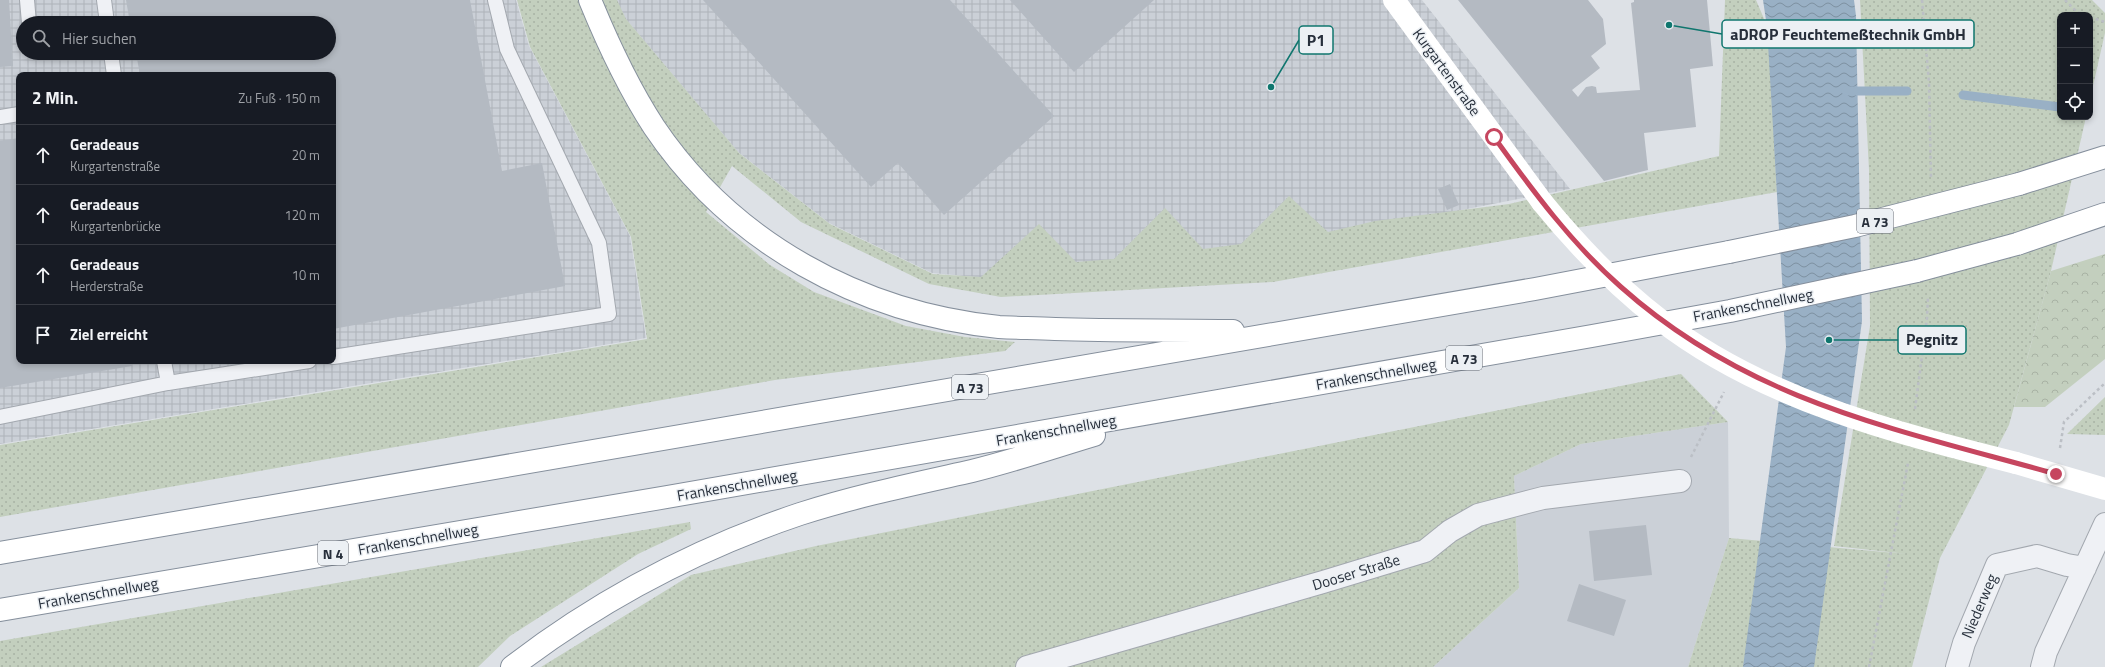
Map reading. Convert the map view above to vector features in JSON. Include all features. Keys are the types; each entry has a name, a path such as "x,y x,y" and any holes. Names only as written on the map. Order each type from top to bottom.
{"main road":[{"path":"590,0 628,83 655,128 684,166 719,203 760,237 805,267 835,282 901,308 951,320 1000,327 1084,330 1284,331"},
{"name":"Kurgartenstraße","path":"1394,0 1542,202 1571,236 1620,287 1685,338 1736,368 1783,391 1856,418 1935,442 2056,474 2105,489"},
{"name":"A 73","path":"0,553 655,441 1284,331 1536,289 1855,226 2019,184 2105,157"},
{"name":"Frankenschnellweg","path":"0,610 667,497 1730,311 1917,271 2016,244 2105,214"},
{"path":"512,667 562,630 638,584 720,546 773,524 844,501 889,489 974,470 1199,405"}],"street":[{"name":"Dooser Straße","path":"1027,667 1324,582 1424,550 1450,531 1478,515 1543,498 1680,481"},
{"path":"2042,667 2046,652 2105,524"},
{"name":"Niederweg","path":"1957,667 1964,643 1997,565 2037,556 2067,565 2085,568"}],"lane":[{"path":"27,0 28,16"},
{"path":"104,0 106,16"},
{"path":"336,357 609,314 598,243 507,49 495,0"},
{"path":"112,60 114,72"},
{"path":"0,117 16,114"},
{"path":"165,364 168,383"},
{"path":"0,417 168,383 290,364"}],"path":[{"path":"1922,0 1930,83 1931,168"},
{"path":"2065,0 2077,12"},
{"path":"2093,18 2105,22"},
{"path":"1915,410 1921,364"},
{"path":"1696,448 1736,368"},
{"path":"2056,474 2064,422 2105,383"},
{"path":"1869,667 1909,455"}],"shaded area":[{"path":"0,0 516,0 529,46 630,236 646,338 0,444"},
{"path":"616,0 1422,0 1570,189 1073,286 932,273 829,223 738,152 625,18"},
{"path":"1728,422 1729,538 1688,667 1433,667 1519,588 1514,476 1581,444"}],"green space":[{"path":"517,0 617,0 626,19 739,153 830,224 933,274 981,277 1039,224 1076,262 1114,259 1165,208 1203,249 1241,244 1289,196 1328,232 1375,221 1509,204 1719,156 1725,0 1756,0 1768,28 1777,192 1273,282 1001,297 929,284 801,222 732,166 706,212 770,265 814,292 906,326 965,337 1015,342 1005,351 775,380 0,517 0,445 647,339 631,237 530,47"},
{"path":"1860,0 2092,0 2105,13 2105,33 2093,86 2093,12 2057,12 2057,120 2085,120 2051,271 2009,425 1940,558 1912,667 1688,667 1729,538 1907,554 1834,546 1870,326 1869,170"},
{"path":"2105,254 2105,359 2045,407 2014,407 2051,271"},
{"path":"1681,374 1728,422 1581,444 1514,476 1519,588 1433,667 541,667 691,575 816,546"},
{"path":"2105,397 2105,435 2067,434"},
{"path":"690,522 691,529 638,554 510,636 478,667 0,667 0,641"}],"water":[{"path":"1763,0 1854,0 1856,16 1862,321 1814,667 1743,667 1786,347 1767,27"}],"building":[{"path":"0,0 9,0 13,66 0,67"},
{"path":"126,0 470,0 502,171 542,163 565,286 336,328 336,72 139,72 137,60 336,60 336,16 129,16"},
{"path":"703,0 950,0 1054,116 944,215 898,163 871,187"},
{"path":"1010,0 1154,0 1074,72"},
{"path":"1458,0 1588,0 1603,19 1606,44 1591,56 1600,68 1572,90 1578,97 1586,87 1592,86 1596,87 1597,93 1640,90 1631,3 1634,2 1634,0 1707,0 1713,66 1690,69 1696,127 1644,133 1648,170 1604,181"},
{"path":"16,138 16,364 132,364 132,366 0,388 0,141"},
{"path":"1450,184 1459,205 1447,210 1438,189"},
{"path":"1646,525 1652,575 1594,581 1589,531"},
{"path":"1579,584 1626,600 1614,636 1567,621"}],"waterway":[{"path":"1846,91 1907,91"},
{"path":"1963,95 2057,107"}],"place":[{"name":"aDROP Feuchtemeßtechnik GmbH","path":"1669,25"},
{"name":"P1","path":"1271,87"},
{"name":"Pegnitz","path":"1829,340"}],"route":[{"path":"1494,137 1542,202 1600,268 1620,287 1660,320 1710,354 1783,391 1856,418 1895,431 2056,474"}]}
